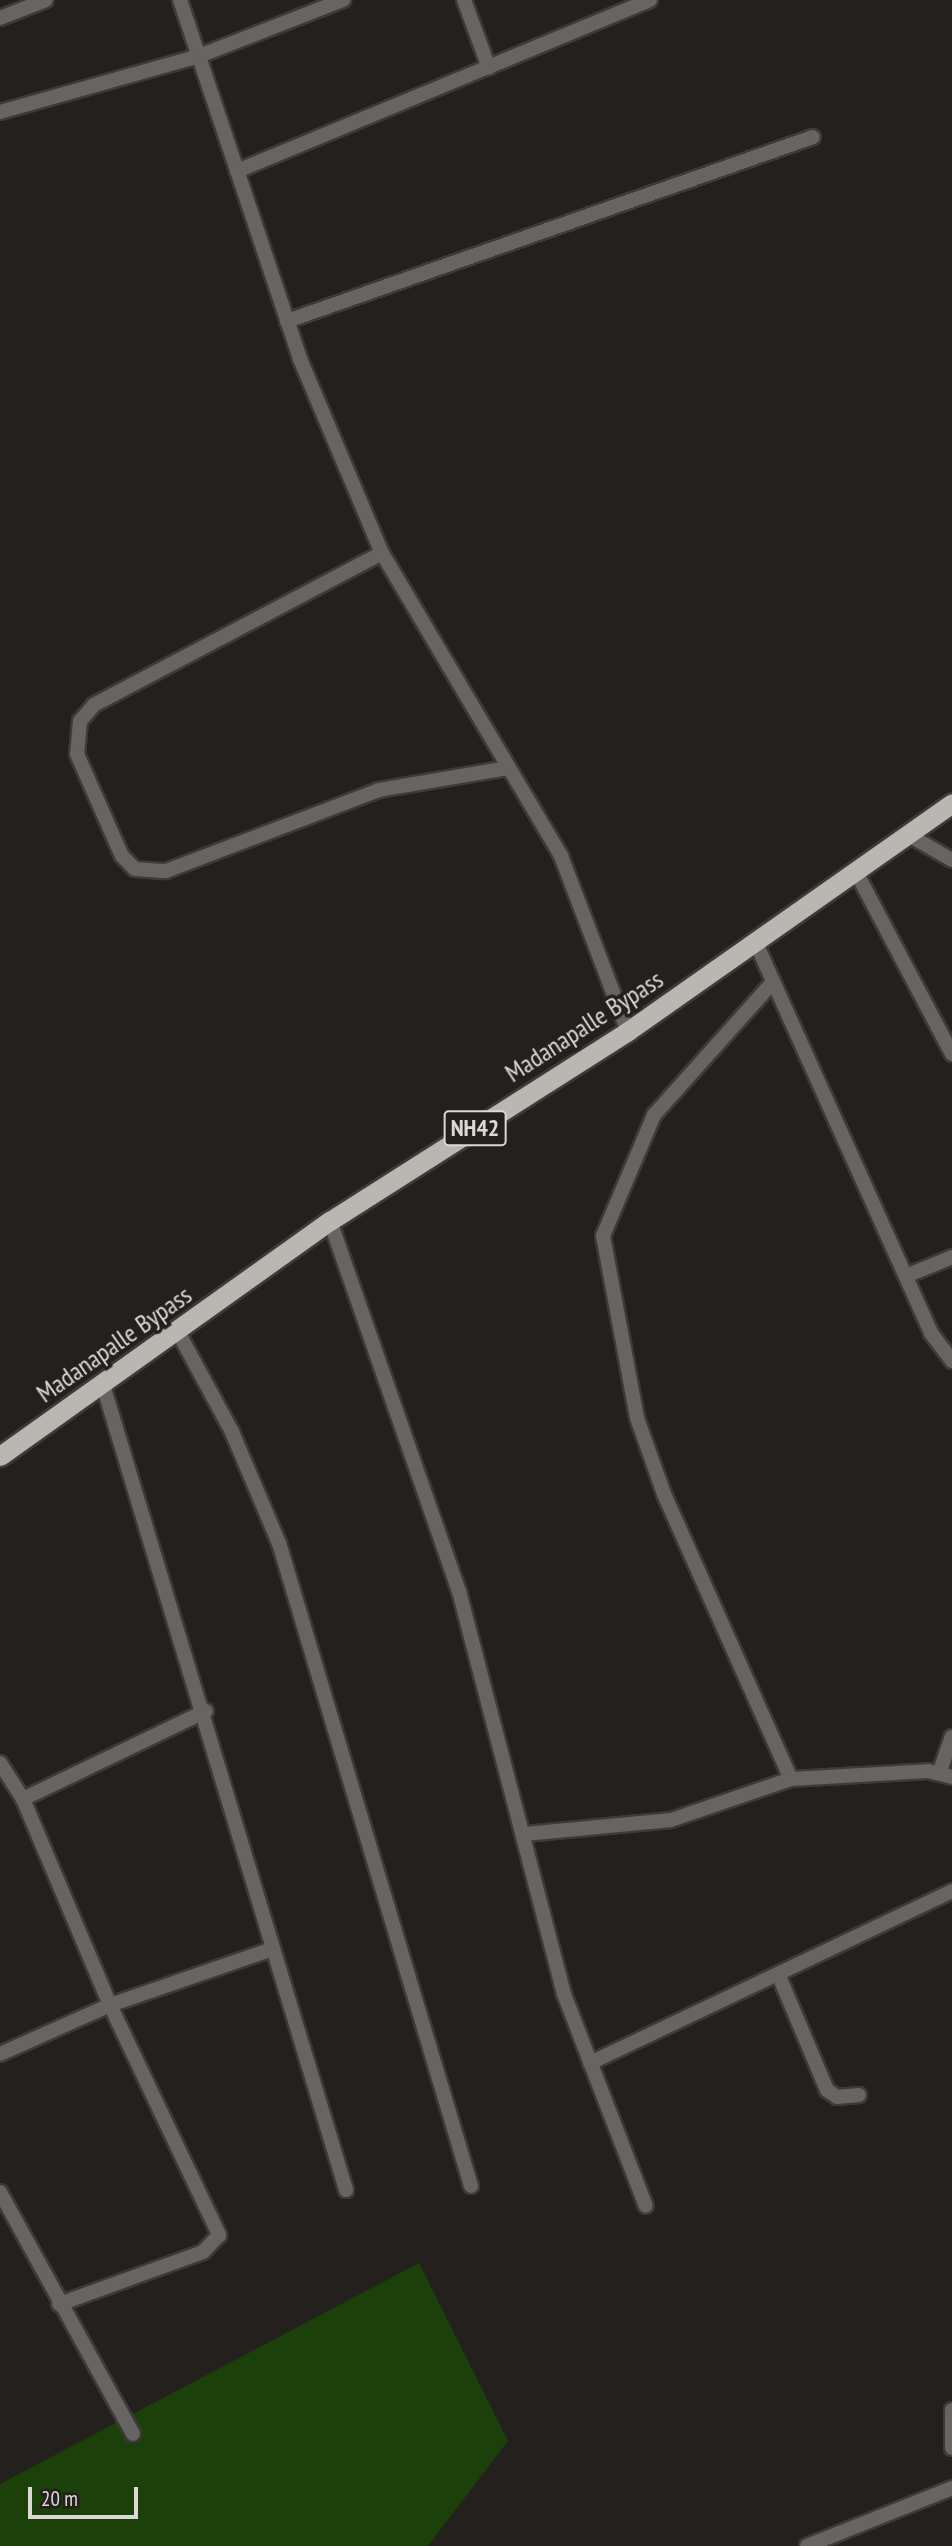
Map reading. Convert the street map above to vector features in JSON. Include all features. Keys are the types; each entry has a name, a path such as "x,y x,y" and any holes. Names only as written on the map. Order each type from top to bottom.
{"highway":[{"name":"Madanapalle Bypass","path":"0,1456 178,1332 330,1221 628,1031 952,803"}],"street":[{"path":"0,18 46,0"},
{"path":"180,0 288,321 382,553 561,856 628,1031"},
{"path":"0,112 199,56 343,0"},
{"path":"464,0 489,68"},
{"path":"237,171 650,0"},
{"path":"288,321 813,137"},
{"path":"382,553 94,705 80,721 77,754 122,856 135,869 166,871 379,790 508,768"},
{"path":"907,834 952,860"},
{"path":"856,870 952,1054"},
{"path":"755,941 931,1333 952,1361"},
{"path":"773,982 654,1115 603,1236 637,1418 664,1494 791,1779"},
{"path":"330,1221 459,1591 525,1834 564,1994 646,2206"},
{"path":"906,1276 952,1257"},
{"path":"178,1332 232,1432 279,1543 471,2186"},
{"path":"103,1385 206,1711 273,1949 346,2190"},
{"path":"23,1800 206,1711"},
{"path":"525,1834 671,1820 791,1779 946,1774 952,1737"},
{"path":"0,1763 23,1800 110,2005 219,2235 202,2252 59,2304"},
{"path":"590,2063 779,1976 952,1891"},
{"path":"0,2054 110,2005 273,1949"},
{"path":"779,1976 827,2090 837,2096 859,2095"},
{"path":"0,2192 59,2304 133,2434"},
{"path":"952,2410 952,2448"},
{"path":"807,2546 952,2488"}],"green space":[{"path":"419,2263 508,2441 428,2546 0,2546 0,2484"}]}
